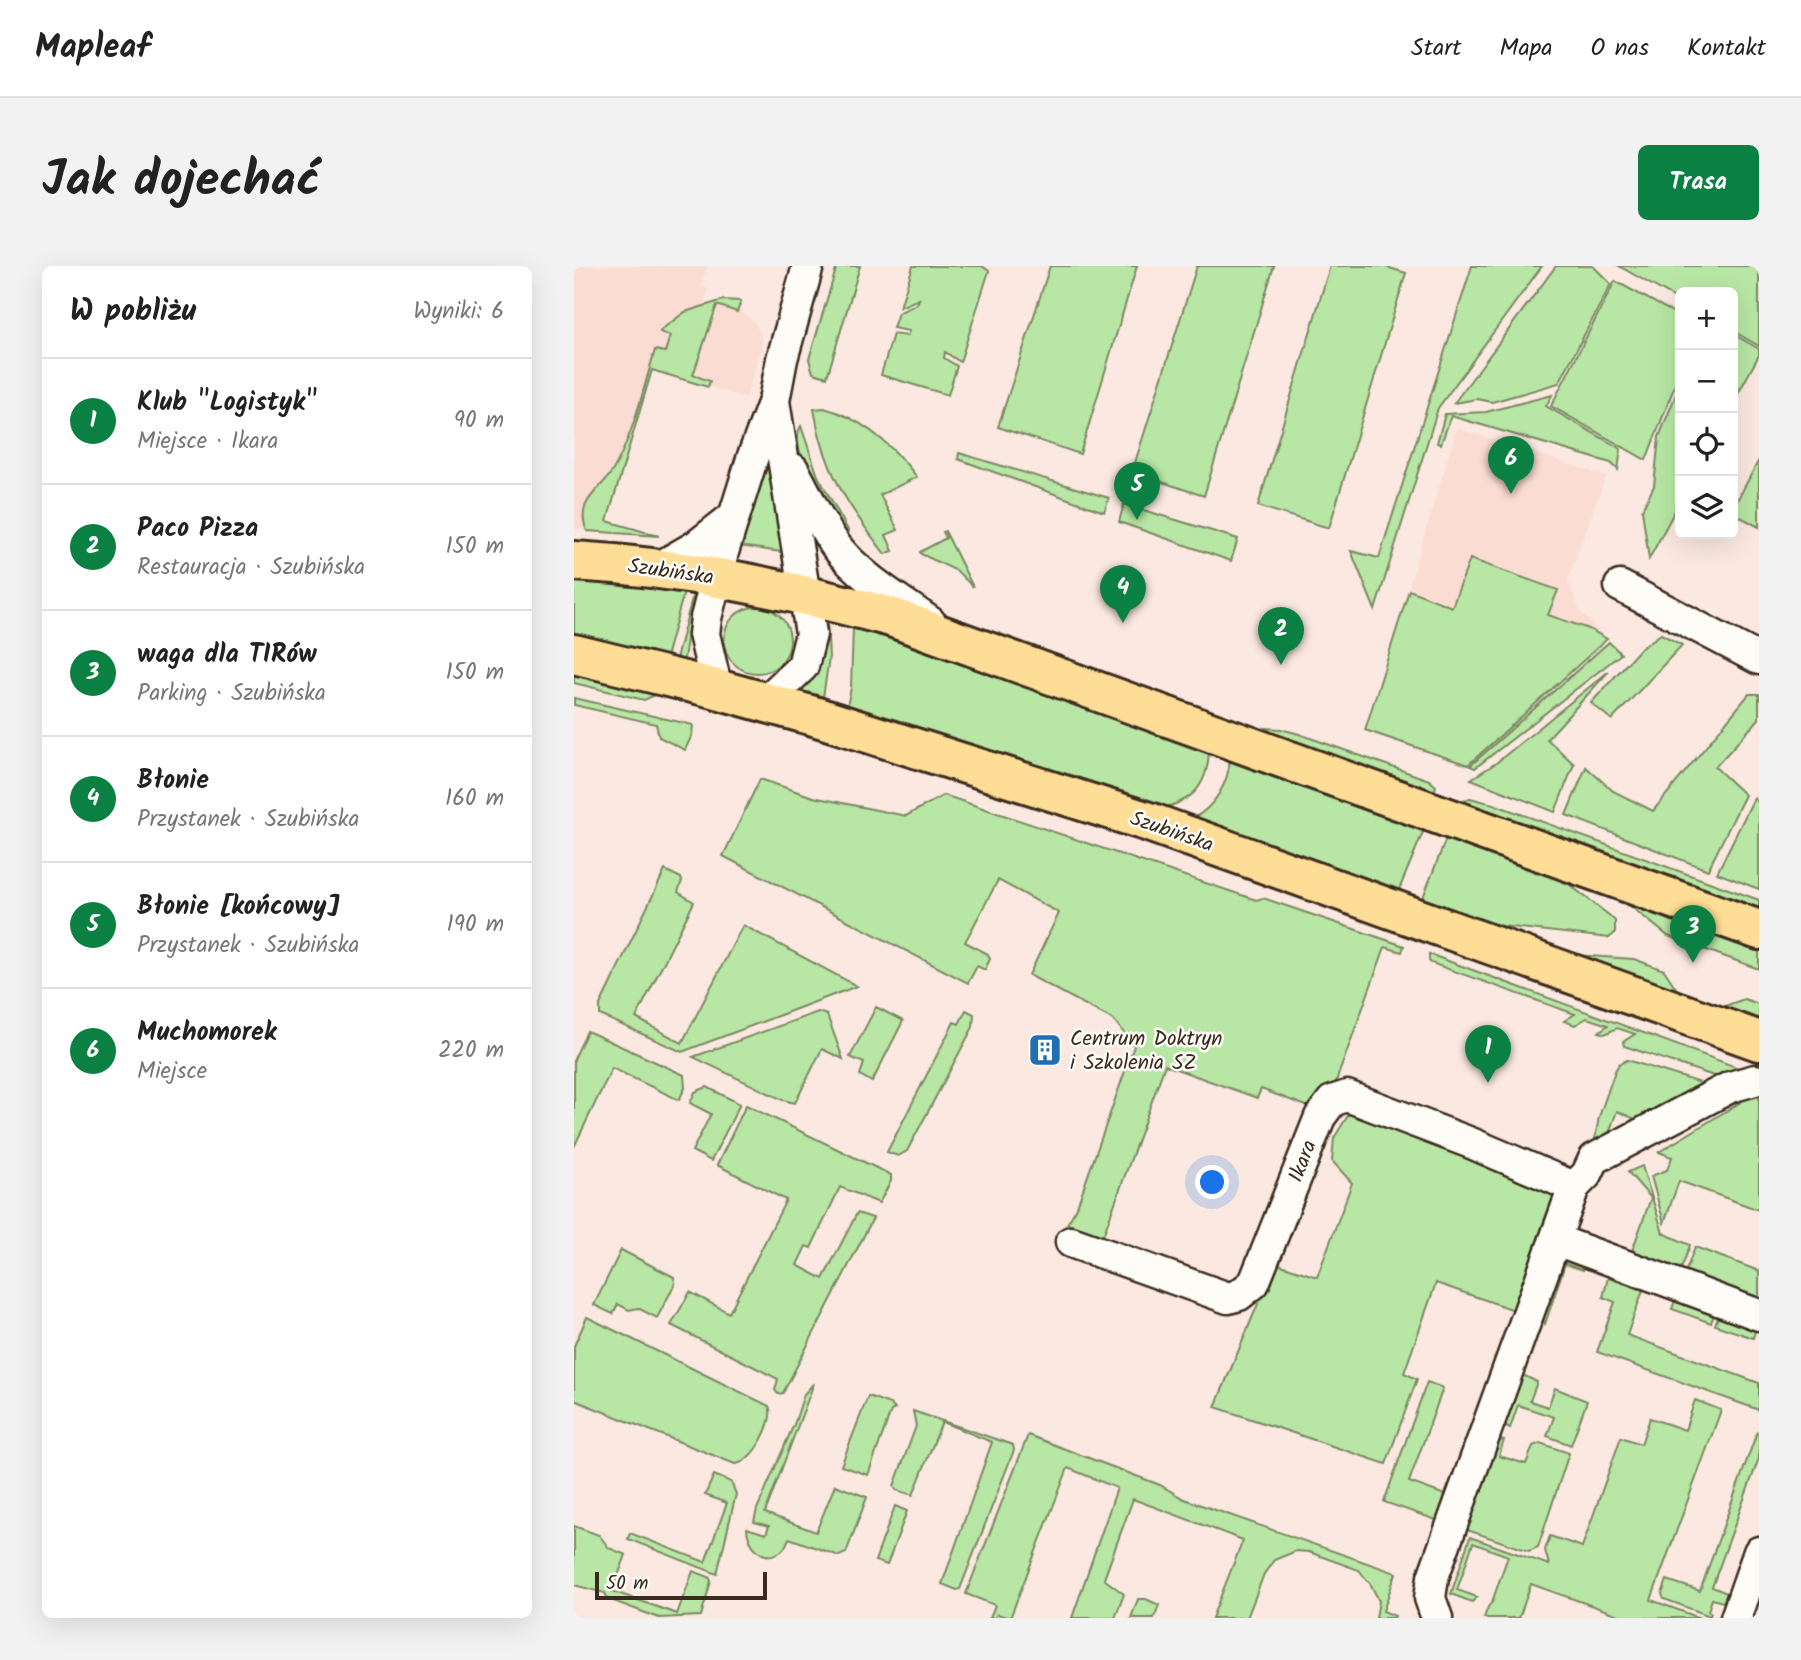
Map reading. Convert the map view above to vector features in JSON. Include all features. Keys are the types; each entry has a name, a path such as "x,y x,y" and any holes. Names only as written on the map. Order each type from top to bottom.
{"main road":[{"name":"Szubińska","path":"574,561 635,564 717,577 805,594 891,617 1759,930"},
{"name":"Szubińska","path":"574,654 717,689 917,747 1149,822 1759,1041"}],"street":[{"path":"717,689 704,634 706,618 733,517 774,401 782,359 808,266"},
{"path":"764,704 803,666 811,634 774,401"},
{"path":"782,447 825,530 838,548 865,575 951,638"},
{"path":"658,568 696,546 733,517"},
{"path":"1620,586 1759,659"},
{"path":"1437,1618 1430,1598 1433,1577 1530,1336 1556,1240 1581,1180 1603,1172 1738,1097 1757,1078"},
{"name":"Ikara","path":"1071,1242 1228,1298 1240,1295 1254,1283 1320,1117 1332,1101 1348,1097 1581,1180"},
{"path":"1556,1240 1759,1315"},
{"path":"1737,1618 1759,1552"}],"shaded area":[{"path":"574,266 707,266 701,286 708,289 704,305 724,303 738,308 756,324 763,341 746,398 652,370 603,532 574,529"},
{"path":"1457,428 1606,476 1568,580 1580,611 1607,639 1468,765 1365,730"}],"green space":[{"path":"837,266 860,266 827,377 813,373 809,359"},
{"path":"913,266 982,266 989,271 960,362 945,352 944,358 957,366 948,395 881,375 893,334 907,336 909,331 893,328 898,313 917,304 919,299 900,307"},
{"path":"1050,266 1137,266 1080,454 998,427"},
{"path":"1197,266 1274,266 1204,496 1132,472"},
{"path":"1330,266 1383,266 1406,273 1329,528 1258,506"},
{"path":"1472,266 1542,266 1438,408 1375,610 1351,551 1379,558"},
{"path":"1556,266 1593,266 1611,284 1559,383 1492,402 1477,399 1454,403"},
{"path":"1619,266 1759,266 1759,346 1738,334 1738,287 1675,287 1675,298"},
{"path":"1615,281 1675,313 1675,385 1646,460 1551,406"},
{"path":"723,300 741,301 737,312 717,305 693,375 710,381 708,387 652,370 607,521 659,536 587,531 584,520 586,504 613,470 627,441 655,350 665,352 670,336 660,332 661,330 685,312"},
{"path":"1738,337 1759,349 1759,355 1738,394"},
{"path":"1552,395 1546,406 1621,449 1618,470 1611,463 1451,416 1441,444 1437,443 1445,414 1486,412"},
{"path":"1675,397 1675,510 1649,559 1642,510 1654,486 1659,437"},
{"path":"824,408 864,426 898,455 917,477 880,495 898,530 886,535 893,551 885,554 839,487 818,431 814,409"},
{"path":"801,426 818,476 848,530 849,541 805,467 798,437"},
{"path":"769,446 790,553 738,546"},
{"path":"959,453 1109,498 1104,512 958,459"},
{"path":"1759,460 1759,527 1738,516 1738,499"},
{"path":"1124,504 1238,539 1231,561 1119,522"},
{"path":"945,531 973,587 957,571 920,552 946,538 943,532"},
{"path":"1470,559 1558,590 1548,615 1589,629 1607,639 1468,765 1365,730 1409,590 1452,607"},
{"path":"574,576 686,585 665,661 574,638"},
{"path":"695,587 699,588 690,618 683,666 675,663"},
{"path":"750,607 764,607 776,612 785,621 790,640 788,653 781,664 764,673 750,673 738,668 729,659 724,647 724,633 729,621 738,612"},
{"path":"823,619 827,619 829,658 822,704 795,696 810,679 819,662"},
{"path":"853,626 935,648 1209,752 1205,775 1196,791 1189,797 1158,809 846,711 851,688"},
{"path":"1661,634 1682,645 1612,720 1591,703 1640,649"},
{"path":"1609,642 1621,654 1475,768 1470,766"},
{"path":"574,666 655,687 653,696 644,700 574,683"},
{"path":"1609,671 1547,739 1574,764 1555,812 1471,779 1496,763"},
{"path":"1749,694 1759,694 1759,719 1715,767 1745,795 1708,870 1566,815 1586,767 1613,791 1653,811"},
{"path":"574,698 693,725 692,735 685,750 659,737 656,724 574,705"},
{"path":"1266,728 1299,734 1429,780 1436,786 1433,794 1283,740"},
{"path":"1230,757 1426,825 1396,897 1192,819 1214,801 1224,785"},
{"path":"760,779 813,797 906,816 944,795 1256,900 1263,898 1404,946 1402,952 1385,947 1335,1084 1321,1092 1309,1107 1261,1089 1257,1098 1165,1065 1103,1236 1067,1224 1076,1209 1134,1046 1114,1020 1029,975 1059,913 998,880 965,942 988,954 990,959 985,970 977,966 968,983 723,856"},
{"path":"1470,798 1759,900 1759,911 1459,802"},
{"path":"1754,798 1759,803 1759,889 1717,873"},
{"path":"1449,831 1544,865 1610,916 1615,921 1615,933 1609,938 1484,924 1422,900"},
{"path":"665,870 681,878 678,892 694,902 636,1018 682,1043 743,925 857,986 682,1052 600,1015 600,1005"},
{"path":"1610,890 1759,944 1759,969 1668,936"},
{"path":"1429,954 1739,1068 1726,1080 1624,1046 1623,1042 1635,1034 1617,1028 1605,1034 1599,1032 1608,1025 1587,1018 1575,1025 1564,1021 1575,1014 1431,963"},
{"path":"1574,955 1634,959 1664,970 1678,991"},
{"path":"1744,999 1759,1004 1759,1020 1722,1007"},
{"path":"876,1007 903,1021 872,1082 860,1075 864,1063 850,1057"},
{"path":"966,1010 974,1014 973,1027 907,1151 898,1156 887,1152 954,1022 959,1024"},
{"path":"818,1012 827,1015 843,1059 822,1049 795,1103 783,1100 693,1057"},
{"path":"587,1031 684,1075 685,1088 679,1100 612,1068 574,1147 574,1059"},
{"path":"1627,1060 1717,1088 1629,1136 1635,1119 1617,1111 1608,1136 1594,1144 1599,1117 1615,1071 1619,1064"},
{"path":"707,1087 740,1104 711,1161 692,1151 711,1114 690,1103 695,1092"},
{"path":"1759,1091 1759,1210 1679,1181 1664,1223 1651,1176 1667,1170 1672,1157 1659,1152"},
{"path":"746,1105 891,1175 891,1181 879,1203 840,1187 811,1248 806,1246 797,1265 823,1279 857,1213 873,1218 783,1393 778,1394 775,1390 778,1379 671,1325 690,1292 729,1313 786,1200 717,1165"},
{"path":"1352,1109 1561,1193 1520,1312 1436,1283 1404,1373 1417,1379 1386,1464 1215,1407 1275,1263 1317,1277 1352,1183 1332,1161 1334,1138"},
{"path":"1642,1166 1663,1233 1690,1245 1677,1280 1628,1262 1651,1198 1628,1172"},
{"path":"1695,1247 1759,1271 1759,1308 1682,1281"},
{"path":"621,1250 674,1277 675,1284 657,1318 638,1308 629,1310 618,1304 613,1314 594,1305"},
{"path":"1567,1260 1585,1264 1583,1270 1565,1264 1545,1324 1541,1317 1558,1266"},
{"path":"1608,1278 1643,1290 1627,1335 1759,1383 1759,1410 1597,1352 1615,1302 1603,1297"},
{"path":"1677,1295 1716,1309 1711,1323 1672,1309"},
{"path":"1720,1311 1757,1324 1753,1338 1715,1325"},
{"path":"587,1317 769,1406 769,1421 756,1449 742,1462 735,1464 574,1400 574,1346"},
{"path":"1523,1375 1537,1382 1530,1401 1548,1407 1555,1388 1587,1401 1571,1445 1547,1436 1554,1417 1518,1405 1510,1428 1506,1426 1501,1415"},
{"path":"1427,1382 1443,1388 1409,1482 1445,1495 1453,1475 1462,1478 1445,1523 1384,1502"},
{"path":"814,1383 765,1513 816,1532 835,1485 867,1497 846,1553 839,1556 789,1538 782,1551 768,1555 753,1546 747,1528 766,1534 769,1526 754,1522 757,1509 795,1422 804,1394"},
{"path":"868,1396 890,1404 895,1409 891,1411 868,1475 841,1466"},
{"path":"1695,1400 1721,1410 1651,1600 1700,1618 1627,1618 1531,1584 1519,1618 1484,1618 1508,1556 1473,1543 1457,1590 1477,1597 1472,1602 1451,1594 1470,1537 1549,1565 1545,1550 1550,1536 1582,1547 1621,1437 1641,1444 1650,1418 1685,1430"},
{"path":"913,1411 1013,1445 1014,1450 960,1589 957,1590 942,1584 992,1442 942,1422 913,1495 896,1490 894,1486 916,1426"},
{"path":"1757,1432 1759,1458 1712,1587 1727,1593 1723,1602 1712,1599 1708,1611 1710,1616 1664,1599 1662,1594 1667,1580 1700,1591"},
{"path":"1028,1435 1160,1485 1184,1499 1396,1573 1383,1611 1395,1616 1376,1618 1379,1601 1359,1570 1309,1552 1296,1551 1274,1560 1264,1574 1247,1618 1212,1618 1243,1540 1133,1499 1104,1579 1124,1594 1115,1618 1072,1618 1117,1488 1068,1468 1010,1618 997,1614 995,1618 990,1618 995,1605 966,1594"},
{"path":"1504,1440 1499,1456 1526,1464 1533,1446 1540,1443 1569,1453 1538,1547 1529,1551 1461,1528 1491,1442"},
{"path":"714,1475 731,1482 736,1494 717,1574 628,1539 630,1533 705,1562 727,1503 705,1495"},
{"path":"895,1506 907,1511 887,1565 875,1561"},
{"path":"574,1526 599,1535 609,1548 626,1555 612,1591 677,1614 693,1571 709,1577 711,1581 701,1616 659,1618 608,1599 605,1593 574,1585"},
{"path":"1138,1599 1146,1599 1159,1605 1154,1618 1131,1618"}],"place":[{"name":"Muchomorek","path":"1511,494"},
{"name":"Błonie [końcowy]","path":"1137,520"},
{"name":"Błonie","path":"1123,623"},
{"name":"Paco Pizza","path":"1281,665"},
{"name":"waga dla TIRów","path":"1693,963"},
{"name":"Centrum Doktryn i Szkolenia SZ","path":"1045,1050"},
{"name":"Klub \"Logistyk\"","path":"1488,1083"}]}
